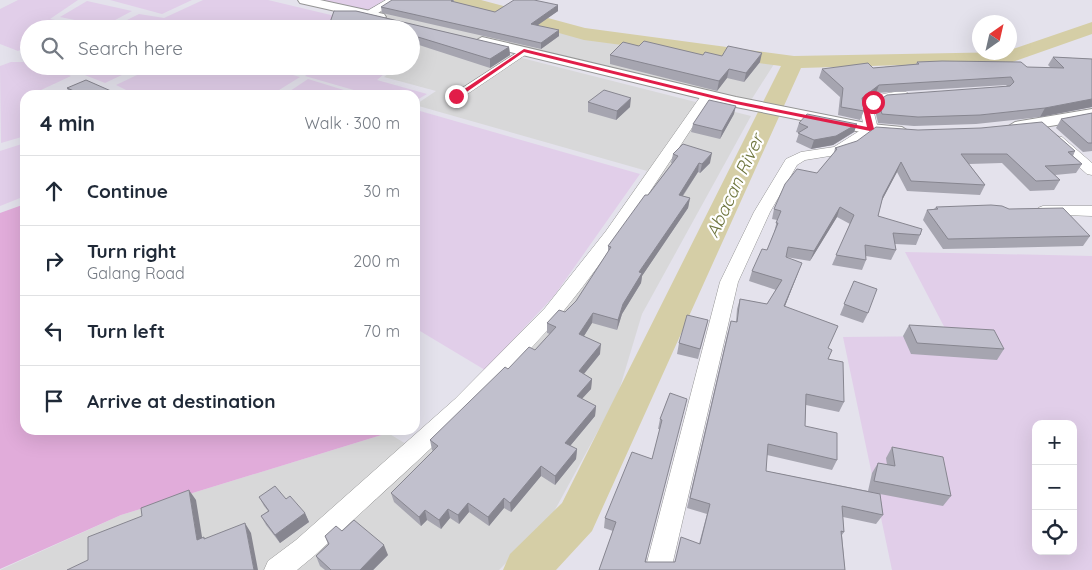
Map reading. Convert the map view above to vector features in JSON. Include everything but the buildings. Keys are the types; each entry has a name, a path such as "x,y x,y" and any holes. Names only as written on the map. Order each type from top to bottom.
{"street":[{"path":"304,0 390,20"},
{"path":"368,15 393,0"},
{"path":"467,37 707,96 870,129 914,133"},
{"path":"456,96 524,50"},
{"path":"870,129 866,108 873,102 892,96 919,95"},
{"path":"277,570 305,548 490,380 527,340 592,261 707,96"},
{"path":"1003,128 1040,124 1092,114"},
{"path":"1040,124 1092,171"},
{"path":"658,570 729,282 762,212 791,162 800,156 837,151 848,146 870,129"},
{"path":"1028,211 1092,211"}],"shaded area":[{"path":"18,0 78,0 50,19 55,20 20,20 20,50 18,51 0,44 0,9"},
{"path":"110,0 192,0 162,14"},
{"path":"203,0 268,0 352,20 127,20 139,14 164,18"},
{"path":"316,0 384,0 366,12"},
{"path":"394,0 450,0 585,36 776,61 748,105 420,26 420,20 394,20 373,15"},
{"path":"87,1 132,11 115,20 75,20 60,17"},
{"path":"420,32 751,116 642,314 618,394 550,519 499,570 0,570 121,515 381,435 391,435 411,447 541,325 647,171 420,106 420,102 436,91 384,77 387,75 420,75"},
{"path":"11,62 20,62 20,75 71,76 41,90 20,90 20,137 1,143 0,66"},
{"path":"85,75 122,75 105,83"},
{"path":"137,75 293,75 300,77 279,90 126,90 116,85"},
{"path":"383,75 377,80 413,90 354,90 305,76"},
{"path":"308,79 344,90 292,90"},
{"path":"420,92 427,94 420,98"},
{"path":"420,111 640,174 554,296 485,370 420,331"},
{"path":"20,145 20,198 0,206 0,151"},
{"path":"20,206 20,435 381,435 121,515 0,569 0,213"},
{"path":"905,252 1092,256 1092,570 892,570 843,337 949,336"}],"waterway":[{"path":"461,0 584,34 794,62"},
{"name":"Abacan River","path":"794,62 938,58 1004,59 1092,28"},
{"name":"Abacan River","path":"526,570 577,517 794,62"}],"route":[{"path":"456,96 524,50 707,96 870,129 866,108 873,102"}]}
